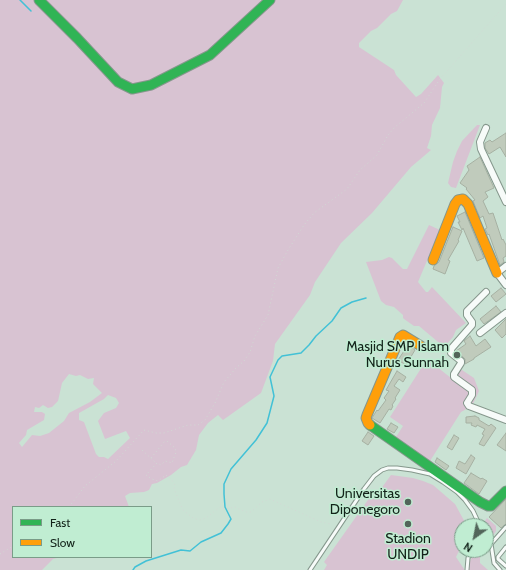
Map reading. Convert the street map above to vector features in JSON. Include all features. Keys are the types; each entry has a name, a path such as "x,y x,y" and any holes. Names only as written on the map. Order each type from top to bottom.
{"street":[{"path":"39,0 118,82 132,89 151,85 210,55 270,0"},
{"path":"486,128 480,142 480,146 506,202"},
{"path":"433,260 455,204 458,200 463,199 468,204 497,273 506,285"},
{"path":"497,273 506,266"},
{"path":"486,292 467,311 467,315 472,324 451,349 451,353 461,361 454,374 454,377 472,390 472,395 467,403 469,406 506,420"},
{"path":"480,333 506,313"},
{"path":"421,346 402,336 400,337 367,415 366,418 368,423 432,466 480,502 488,506 491,506 506,491"}],"lane":[{"path":"310,570 364,489 374,476 382,470 388,468 412,470 430,474 457,492 465,500 476,518"},
{"path":"500,570 494,563 492,544 506,527"},
{"path":"506,547 498,557 498,559 506,566"},
{"path":"467,570 468,558"}],"path":[{"path":"70,506 85,486 116,461 144,430 164,433 188,425 198,425 205,420 215,403 224,382 244,361 250,352 255,336 268,315 278,268 304,225 314,213 347,189 360,170 377,155 388,135 395,127 424,103 440,79 506,4"},
{"path":"142,450 151,458 161,466 165,461 172,463 176,452 175,448 173,445 165,441 151,458"},
{"path":"157,463 146,475 158,481 166,475 171,479 185,512 193,518 200,520 206,518 220,507 226,509 235,507 246,512 250,512 262,502 270,499 321,522 331,524"},
{"path":"0,554 12,547"}],"shaded area":[{"path":"0,0 403,0 397,11 391,14 377,28 371,31 359,43 359,47 394,70 396,75 416,97 421,94 438,75 444,83 442,87 440,108 432,125 431,136 427,148 431,150 411,167 372,213 341,243 315,282 310,295 275,344 273,361 261,393 223,420 218,415 208,423 199,435 196,450 187,465 181,467 157,483 152,484 149,490 130,493 125,496 129,506 12,506 12,558 57,558 53,559 42,570 0,570","holes":["69,374 76,376 80,375 88,379 94,378 93,384 102,393 90,402 69,413 64,421 49,433 40,436 32,435 22,447 19,443 26,435 27,430 44,420 45,414 42,412 34,412 35,407 39,408 43,405 48,408 52,407 58,401 62,383","108,395 116,398 119,403 116,408 104,413 98,421 105,439 126,431 130,438 108,459 99,457 96,454 84,422 79,420 79,413 104,399"]},
{"path":"477,125 480,125 456,188 451,187 448,183 457,151 462,141"},
{"path":"429,225 440,230 418,282 426,292 428,292 432,287 466,323 456,330 453,337 444,347 419,326 414,326 404,319 403,315 394,307 386,305 381,301 366,262 382,260 389,257 403,269 407,269"},
{"path":"427,359 451,378 459,368 474,378 479,391 472,406 461,412 430,461 396,437 403,426 390,417"},
{"name":"Stadion UNDIP","path":"391,475 413,478 433,485 455,504 463,518 454,518 454,558 457,558 464,570 324,570 327,565 324,562 375,490 378,493"},
{"path":"494,524 496,526 496,531 494,534"},
{"path":"472,558 480,558 480,563 488,570 465,570"}],"building":[{"path":"506,133 506,157 500,147 489,154 485,148 485,143 490,140 492,142"},
{"path":"480,157 494,188 485,192 488,197 483,201 489,214 493,213 502,240 503,239 506,245 506,256 503,258 504,262 500,265 489,234 488,235 485,229 487,228 483,216 480,218 473,201 475,200 466,189 467,188 460,183 469,170 467,166"},
{"path":"465,212 484,258 477,261 463,228 462,230 458,222 460,222 457,216"},
{"path":"453,227 462,231 458,240 459,241 448,260 450,261 445,274 433,269 439,262"},
{"path":"501,288 506,294 496,302 491,296"},
{"path":"496,306 501,312 484,324 480,319"},
{"path":"506,319 506,334 502,338 495,330"},
{"path":"470,336 476,346 485,339 491,347 465,364 465,359 456,351 466,344 464,341"},
{"path":"408,345 415,350 406,365 398,360"},
{"path":"397,371 406,377 403,382 399,379 394,386 400,390 395,398 396,399 391,410 389,409 380,423 372,418 386,400 384,398 389,391 386,390"},
{"path":"475,416 489,426 491,424 496,428 484,446 479,444 484,435 482,434 485,429 477,425 476,427 471,425 472,423 466,423 466,417"},
{"path":"391,423 398,427 394,433 387,429"},
{"path":"368,432 374,436 368,445 362,441"},
{"path":"506,433 506,451 497,445"},
{"path":"454,435 459,438 452,450 447,447"},
{"path":"471,455 475,458 466,474 456,468 459,461 465,464"},
{"path":"437,458 449,466 446,470 435,462"},
{"path":"471,473 487,481 479,494 464,483"},
{"path":"506,499 506,524 501,528 494,522 494,518 489,517"}],"waterway":[{"path":"20,0 31,11"},
{"path":"133,570 135,567 146,561 181,550 190,551 201,542 221,533 231,519 225,507 224,484 231,469 256,440 267,423 274,396 270,377 278,360 282,356 301,353 332,321 341,308 352,302 366,298"}],"traffic: fast":[{"path":"39,0 118,82 132,89 151,85 210,55 270,0"},
{"path":"370,425 480,502 488,506 491,506 506,491"}],"traffic: slow":[{"path":"433,260 455,204 458,200 463,199 468,204 497,273"},
{"path":"370,425 366,418 367,415 400,337 403,335 421,346"}],"place":[{"name":"Masjid SMP Islam Nurus Sunnah","path":"457,355"},
{"name":"Universitas Diponegoro","path":"408,502"},
{"name":"Stadion UNDIP","path":"408,524"}]}
